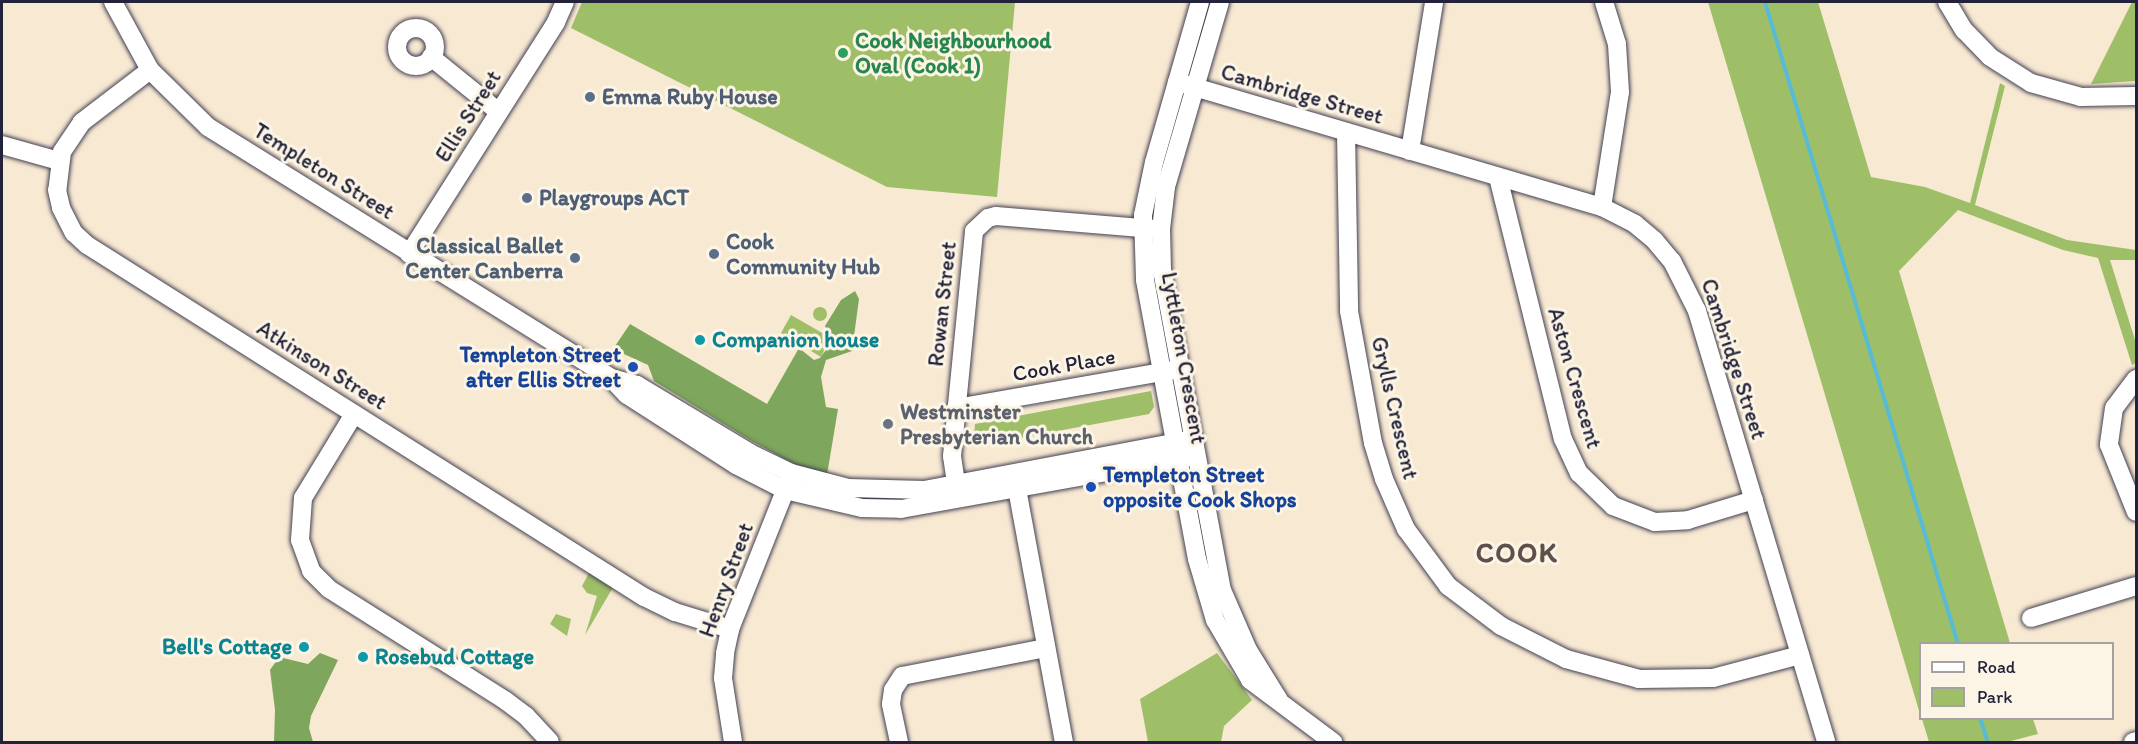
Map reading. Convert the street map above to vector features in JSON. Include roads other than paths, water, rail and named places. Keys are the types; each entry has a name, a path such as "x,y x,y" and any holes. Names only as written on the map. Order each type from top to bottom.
{"street":[{"name":"Templeton Street","path":"113,2 150,70 208,127 611,378 637,385 750,453 788,482 886,492 958,493 1185,449"},
{"name":"Ellis Street","path":"409,254 565,2"},
{"name":"Lyttleton Crescent","path":"1152,229 1148,183 1200,2"},
{"name":"Lyttleton Crescent","path":"1220,2 1152,229 1145,280 1170,371 1185,449 1197,559 1215,620 1250,680 1333,742"},
{"path":"1410,151 1434,2"},
{"path":"1602,207 1620,92 1617,44 1604,2"},
{"path":"1947,2 1964,30 1990,57 2031,83 2081,98 2136,96"},
{"path":"431,57 499,112"},
{"name":"Atkinson Street","path":"150,70 82,122 70,135 59,161 57,190 61,208 74,233 87,245 644,597 675,612 730,629"},
{"name":"Cambridge Street","path":"1177,82 1602,207 1635,224 1655,241 1686,285 1754,500 1826,742"},
{"name":"Grylls Crescent","path":"1346,132 1349,311 1373,443 1384,479 1406,530 1448,586 1500,626 1566,659 1621,676 1676,681 1713,678 1800,655"},
{"path":"2,146 59,161"},
{"name":"Aston Crescent","path":"1498,177 1563,439 1580,473 1613,507 1655,522 1688,520 1754,500"},
{"name":"Rowan Street","path":"958,493 952,456 971,241 980,223 996,216 1152,229"},
{"name":"Cook Place","path":"956,408 1170,371"},
{"path":"2136,379 2118,400 2109,436 2109,445 2136,512"},
{"path":"354,414 303,498 300,540 311,571 329,589 506,701 526,716 550,742"},
{"name":"Henry Street","path":"733,742 723,678 730,629 788,482"},
{"path":"1016,482 1064,742"},
{"path":"2031,618 2136,586"},
{"path":"899,742 891,704 893,690 902,676 1046,648"}],"waterway":[{"path":"1765,2 1957,642"},
{"path":"1981,720 1987,740"}],"place":[{"name":"Cook Neighbourhood Oval (Cook 1)","path":"843,53"},
{"name":"Emma Ruby House","path":"590,97"},
{"name":"Playgroups ACT","path":"527,198"},
{"name":"Cook Community Hub","path":"714,254"},
{"name":"Classical Ballet Center Canberra","path":"575,258"},
{"name":"Companion house","path":"700,340"},
{"name":"Templeton Street after Ellis Street","path":"633,367"},
{"name":"Westminster Presbyterian Church","path":"888,424"},
{"name":"Templeton Street opposite Cook Shops","path":"1091,487"},
{"name":"Bell's Cottage","path":"304,647"},
{"name":"Rosebud Cottage","path":"363,657"}],"district":[{"name":"COOK","path":"1517,552"}]}
